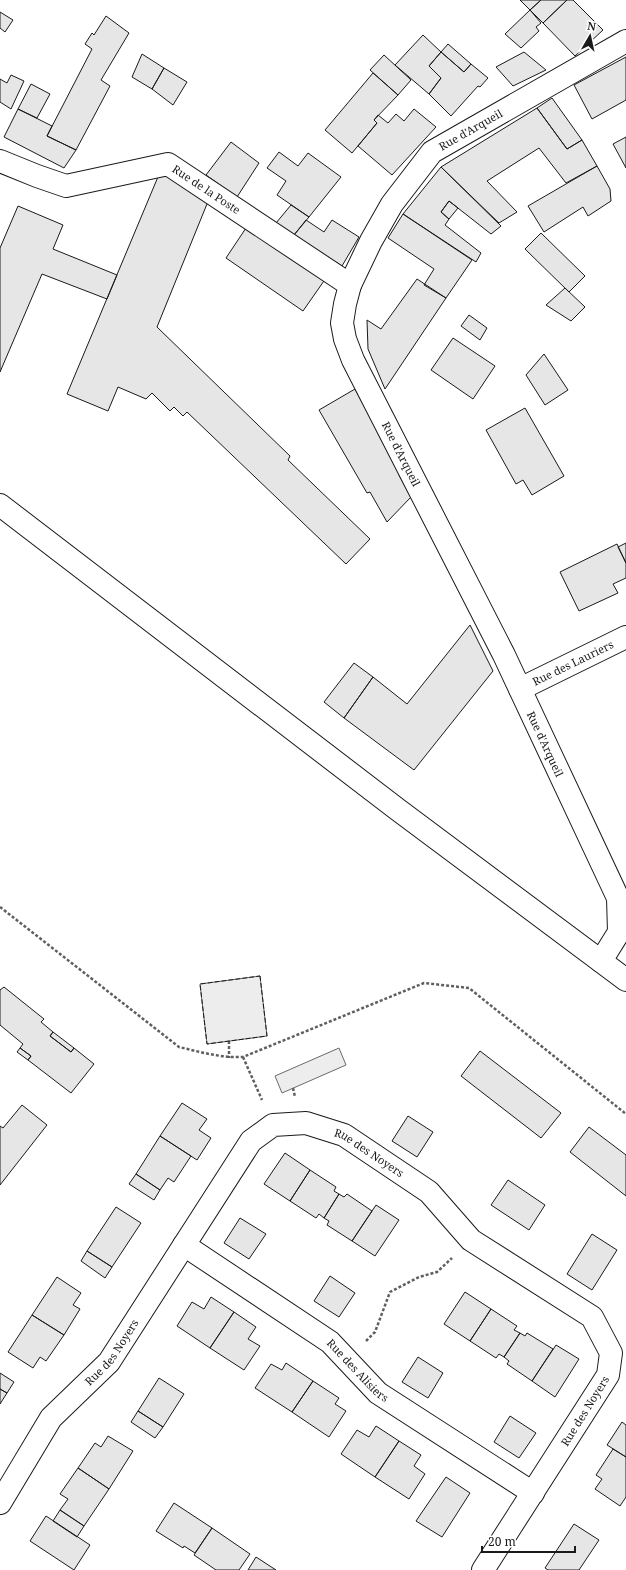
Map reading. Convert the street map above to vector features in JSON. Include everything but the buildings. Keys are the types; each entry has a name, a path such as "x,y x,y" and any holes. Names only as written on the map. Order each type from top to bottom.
{"street":[{"name":"Rue d'Arqueil","path":"601,962 619,932 618,898 504,655 353,360 345,339 342,323 350,285 371,241 392,204 432,152 626,41"},
{"name":"Rue de la Poste","path":"0,161 66,186 168,164 350,285"},
{"path":"0,505 397,809 626,980"},
{"name":"Rue des Lauriers","path":"520,689 626,637"},
{"name":"Rue des Noyers","path":"0,1503 51,1418 109,1362 250,1141 273,1125 306,1123 344,1135 429,1192 471,1240 592,1317 611,1353 608,1375 483,1570"},
{"name":"Rue des Alisiers","path":"184,1245 330,1342 378,1393 533,1493"}],"path":[{"path":"0,907 179,1047 229,1058 243,1057 424,983 469,988 626,1114"},
{"path":"229,1041 229,1058"},
{"path":"243,1057 273,1125"},
{"path":"348,1360 375,1332 390,1292 419,1277 438,1272 471,1240"}],"shaded area":[{"path":"260,976 267,1036 207,1044 200,984"},
{"path":"339,1048 346,1065 282,1093 275,1076"}],"fence":[{"path":"260,976 267,1036 207,1044 200,984 260,976"}]}
